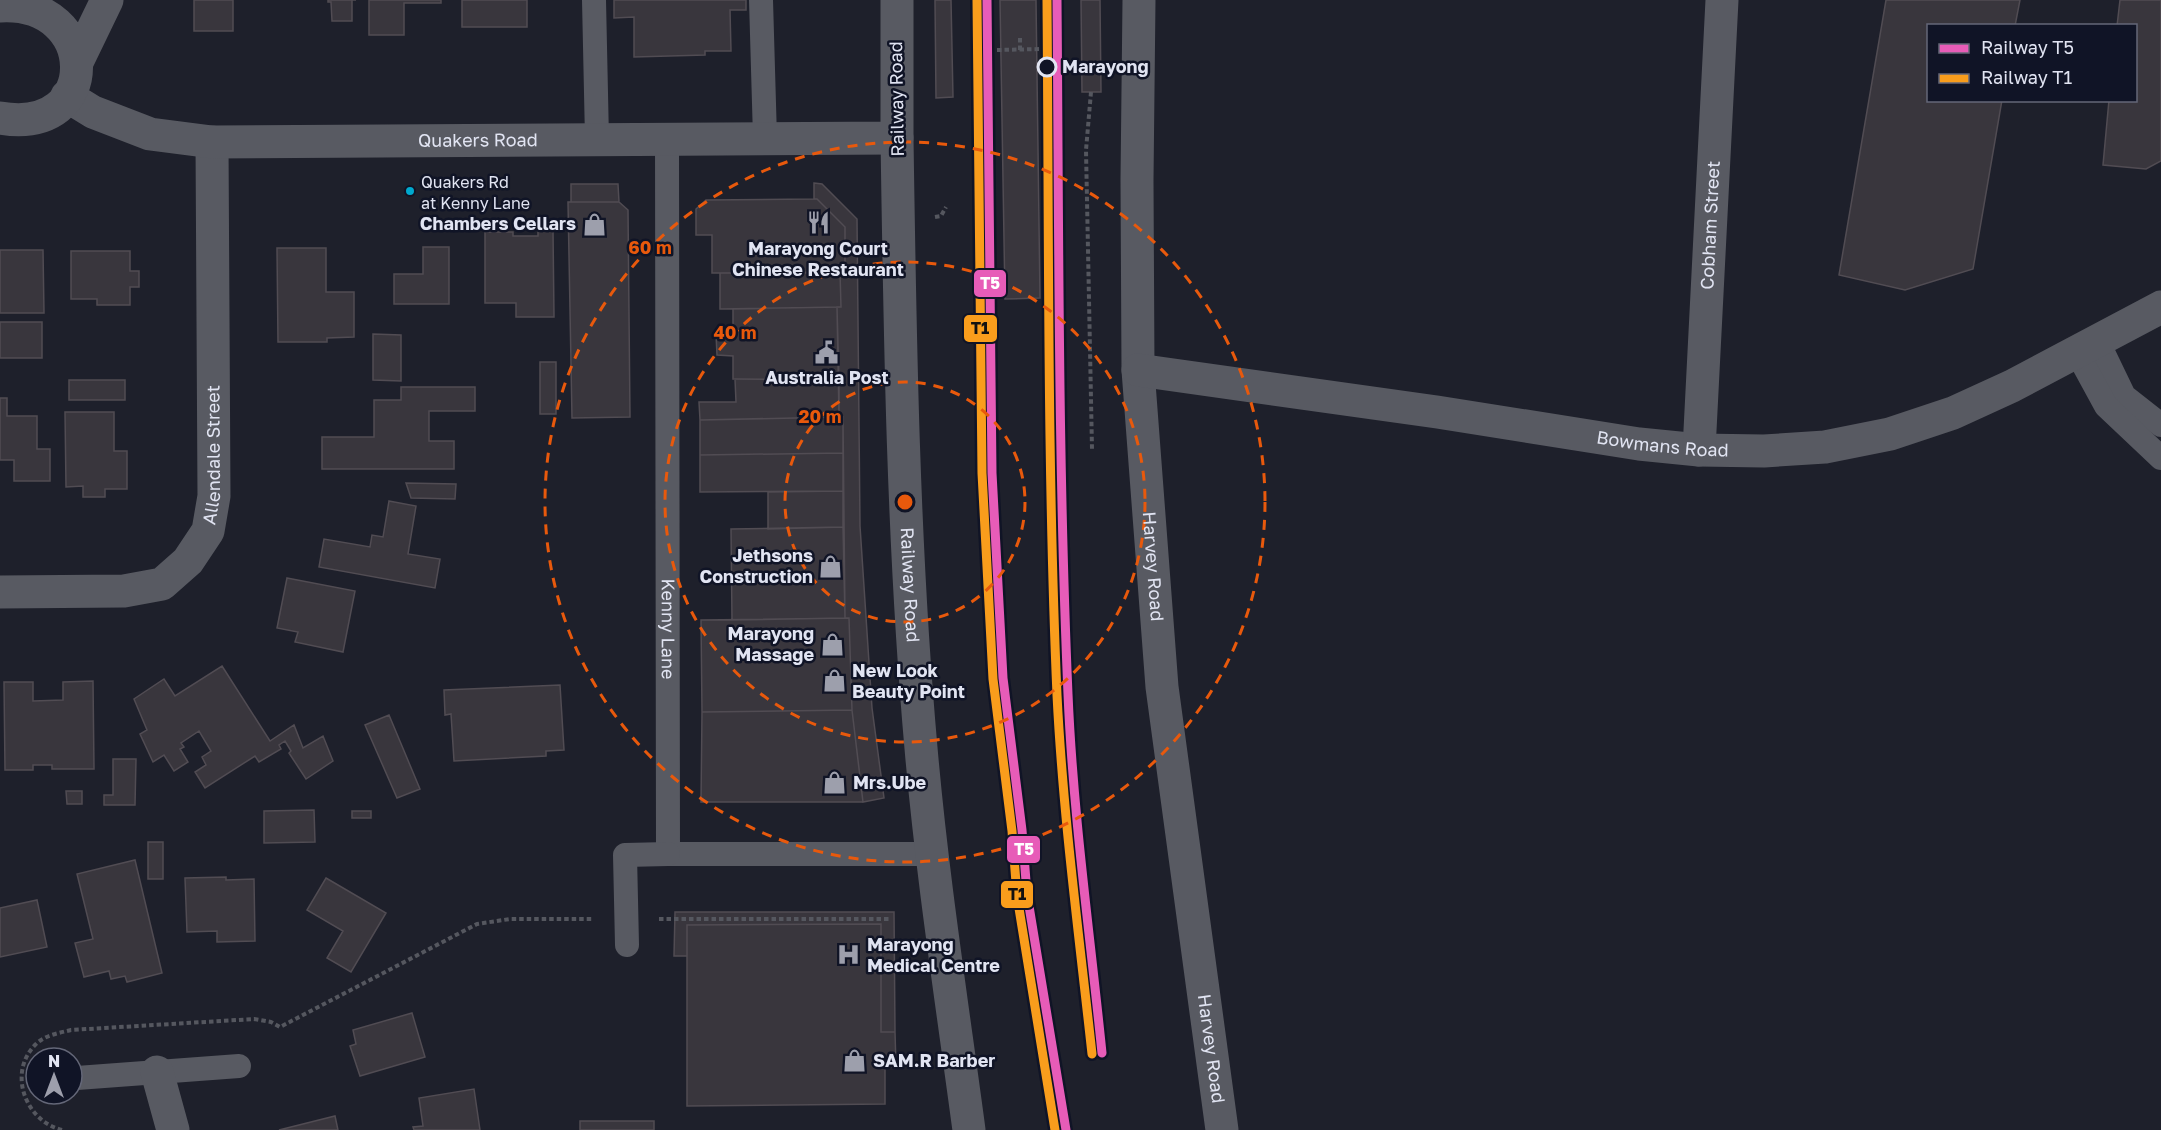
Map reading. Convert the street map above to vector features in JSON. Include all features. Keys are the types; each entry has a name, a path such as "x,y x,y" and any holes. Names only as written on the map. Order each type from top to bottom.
{"street":[{"path":"6,122 36,118 53,110 67,96 75,78 78,60 106,0"},
{"name":"Railway Road","path":"897,0 897,138 906,508 920,728 933,854 969,1130"},
{"name":"Harvey Road","path":"1139,0 1138,370 1162,687 1222,1130"},
{"name":"Cobham Street","path":"1699,450 1722,0"},
{"path":"0,6 15,3 34,5 51,12 65,25 74,41 78,60"},
{"name":"Quakers Road","path":"67,96 93,112 150,134 212,142 897,138"},
{"name":"Allendale Street","path":"0,592 124,591 162,584 188,561 208,531 214,496 212,142"},
{"name":"Bowmans Road","path":"1138,370 1437,412 1639,444 1699,450 1764,451 1825,447 1890,434 1953,413 2012,386 2161,307"},
{"path":"157,1072 173,1130"}],"lane":[{"path":"594,0 597,139"},
{"path":"761,0 765,138"},
{"name":"Kenny Lane","path":"667,139 668,854"},
{"path":"2087,346 2124,396 2161,425"},
{"path":"2087,346 2106,406 2161,458"},
{"path":"627,945 625,855 933,854"},
{"path":"84,1077 239,1066"}],"path":[{"path":"1020,38 1020,50"},
{"path":"997,50 1043,49"},
{"path":"1091,92 1086,150 1092,449"},
{"path":"931,218 941,216 946,207"},
{"path":"280,1027 477,924 510,919 889,919"}],"building":[{"path":"194,0 233,0 233,31 194,31"},
{"path":"328,0 352,0 352,21 332,21 331,2"},
{"path":"369,0 441,0 441,3 404,3 404,35 369,35"},
{"path":"462,0 527,0 527,27 462,27"},
{"path":"614,0 746,0 746,10 730,10 731,51 705,51 705,55 634,57 634,17 614,18"},
{"path":"935,0 951,0 953,97 936,98"},
{"path":"1000,0 1036,0 1040,298 1005,299"},
{"path":"1081,0 1100,0 1101,92 1082,92"},
{"path":"1886,0 2020,0 2015,24 1927,24 1927,102 2002,102 1973,269 1905,290 1839,275"},
{"path":"2120,0 2161,0 2161,161 2146,169 2103,165 2109,102 2137,102 2137,24 2117,24"},
{"path":"814,183 822,184 857,219 860,526 872,708 884,798 863,802 852,710 849,618 845,618 843,417 839,417 837,307 841,307 840,272 845,273 845,227 817,199 814,199"},
{"path":"571,184 618,184 619,202 571,202"},
{"path":"817,199 845,227 845,273 712,273 712,235 696,235 696,209 706,200"},
{"path":"568,202 619,202 628,210 630,417 572,418"},
{"path":"538,230 553,230 554,317 516,317 516,303 485,303 485,232 513,232 513,236 538,236"},
{"path":"423,247 449,247 449,304 394,304 394,274 423,274"},
{"path":"277,248 326,248 326,292 354,292 354,337 327,338 327,342 278,342"},
{"path":"0,250 43,250 44,313 0,313"},
{"path":"71,251 130,251 130,271 139,271 139,287 130,287 130,305 97,305 97,299 71,299"},
{"path":"840,272 841,307 720,309 720,273"},
{"path":"837,307 839,380 733,379 733,356 717,355 716,334 733,334 733,309"},
{"path":"0,322 42,322 42,358 0,358"},
{"path":"373,334 401,335 401,381 373,380"},
{"path":"540,362 556,362 556,414 540,414"},
{"path":"735,379 839,380 839,417 700,420 699,402 736,402"},
{"path":"69,380 125,380 125,400 69,400"},
{"path":"401,387 475,387 475,411 429,411 429,441 454,441 454,469 322,469 322,437 374,437 374,400 401,400"},
{"path":"0,398 7,398 7,416 37,416 37,449 50,449 50,481 14,481 14,460 0,460"},
{"path":"65,412 114,412 114,451 127,451 127,489 105,489 105,497 83,497 83,486 66,487"},
{"path":"843,417 843,453 700,455 700,420"},
{"path":"843,453 843,491 700,492 700,455"},
{"path":"406,483 456,484 455,499 411,498"},
{"path":"843,491 843,527 768,529 768,492"},
{"path":"389,501 416,506 408,554 440,559 435,588 319,567 324,539 370,547 372,535 383,537"},
{"path":"843,527 845,618 732,620 731,529"},
{"path":"287,578 355,591 343,652 295,642 298,632 277,628"},
{"path":"849,618 852,710 702,712 701,620"},
{"path":"222,666 270,741 294,725 303,748 323,736 333,761 306,779 289,753 291,751 285,741 279,745 281,749 259,762 255,756 205,788 195,772 206,765 202,757 211,751 199,731 181,743 184,747 180,749 188,762 174,771 164,755 153,762 140,734 147,730 134,699 164,679 175,696"},
{"path":"93,681 94,769 52,769 52,765 33,765 33,770 5,770 4,682 33,682 33,701 63,700 63,682"},
{"path":"560,685 564,750 546,751 546,756 454,761 451,714 445,715 444,690"},
{"path":"852,710 863,802 701,802 702,712"},
{"path":"389,715 420,789 397,798 365,725"},
{"path":"113,759 136,759 135,805 104,805 104,795 113,795"},
{"path":"66,791 82,791 82,804 67,804"},
{"path":"314,810 315,842 264,843 264,811"},
{"path":"352,811 371,811 371,818 352,818"},
{"path":"148,842 163,842 163,879 148,879"},
{"path":"135,860 162,973 127,982 125,976 111,979 109,971 84,977 75,943 93,939 77,874"},
{"path":"226,877 226,880 254,879 255,941 217,942 217,931 187,932 185,878"},
{"path":"326,878 386,913 351,972 327,958 343,931 307,910"},
{"path":"37,900 47,947 0,957 0,908"},
{"path":"675,912 894,912 895,1032 881,1032 881,924 687,925 687,956 674,956"},
{"path":"881,924 881,1032 895,1032 896,1067 885,1066 885,1104 687,1106 687,925"},
{"path":"412,1013 425,1057 360,1076 350,1046 356,1044 353,1030"},
{"path":"474,1089 480,1130 414,1130 413,1127 423,1126 419,1098"},
{"path":"335,1116 338,1130 279,1130"},
{"path":"580,1121 654,1121 654,1130 580,1130"}],"rail line":[{"name":"T1","path":"977,0 982,473 993,679 1012,831 1017,896 1055,1130"},
{"name":"T5","path":"987,0 992,473 1003,678 1022,830 1027,894 1066,1130"},
{"name":"T1","path":"1047,0 1050,435 1057,695 1067,830 1092,1054"},
{"name":"T5","path":"1057,0 1061,434 1068,694 1078,829 1102,1053"}],"place":[{"name":"Marayong","path":"1047,67"},
{"name":"Quakers Rd at Kenny Lane","path":"410,191"},
{"name":"Marayong Court Chinese Restaurant","path":"818,223"},
{"name":"Chambers Cellars","path":"594,224"},
{"name":"Australia Post","path":"827,352"},
{"name":"Jethsons Construction","path":"831,566"},
{"name":"Marayong Massage","path":"832,644"},
{"name":"New Look Beauty Point","path":"834,681"},
{"name":"Mrs.Ube","path":"835,783"},
{"name":"Marayong Medical Centre","path":"849,955"},
{"name":"SAM.R Barber","path":"855,1061"}]}
